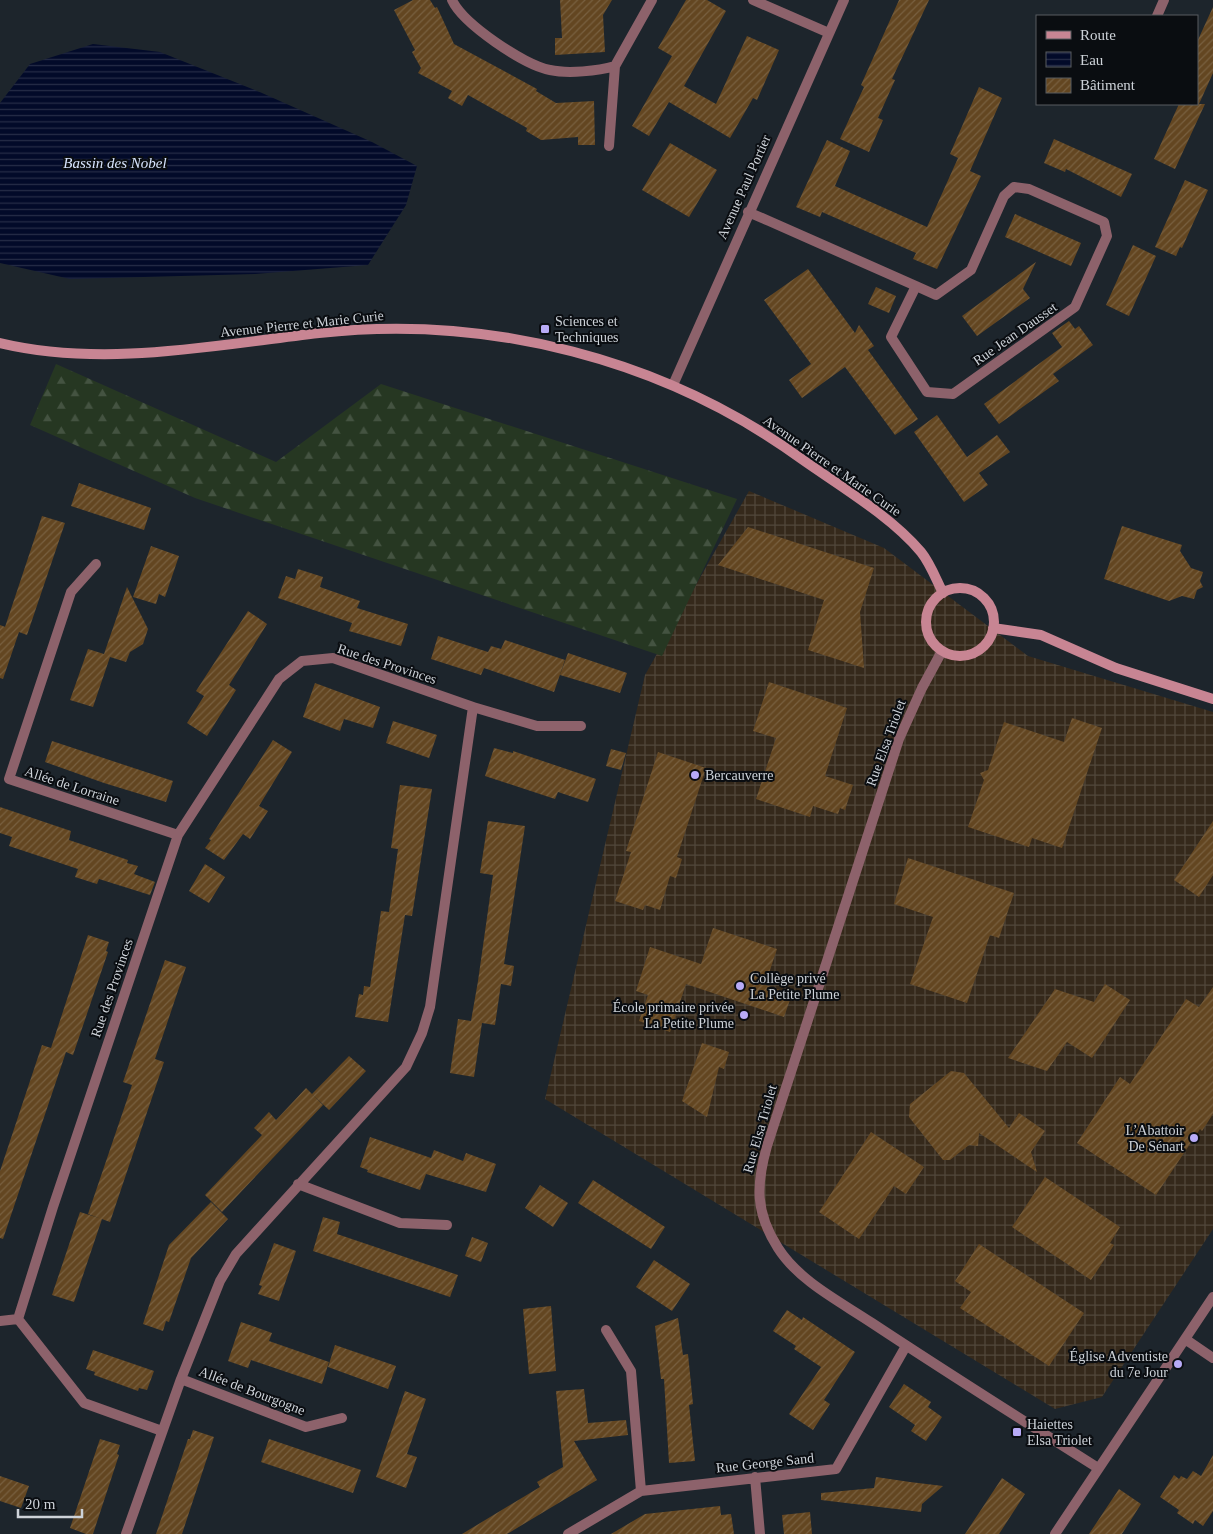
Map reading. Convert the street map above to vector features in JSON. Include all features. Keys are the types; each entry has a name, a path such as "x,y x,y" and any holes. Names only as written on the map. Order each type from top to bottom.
{"street":[{"path":"452,0 458,12 508,51 550,70 600,71 615,66"},
{"path":"609,146 615,66 652,0"},
{"path":"753,0 829,33"},
{"name":"Avenue Paul Portier","path":"673,385 748,212 844,0"},
{"path":"1157,15 1164,0"},
{"name":"Rue Jean Dausset","path":"748,212 916,286 936,295 971,270 1004,196 1014,187 1029,189 1104,222 1107,236 1076,307 953,394 927,392 891,337 916,286"},
{"name":"Avenue Pierre et Marie Curie","path":"0,343 62,353 138,355 354,330 419,329 457,331 515,338 551,346 609,362 673,385 730,413 787,448 905,534 923,554 943,593"},
{"name":"Allée de Lorraine","path":"96,564 71,592 8,779 178,835"},
{"path":"964,588 974,592 990,606 994,617 994,628 983,647 974,653 952,656 942,652 933,644 928,634 926,622 928,610 934,600 943,593 964,588"},
{"path":"994,628 1041,635 1116,668 1213,699"},
{"name":"Rue Elsa Triolet","path":"942,652 922,688 899,739 767,1146 758,1179 759,1198 766,1224 778,1248 801,1275 906,1346 1098,1468"},
{"name":"Rue des Provinces","path":"18,1319 53,1207 178,835 279,679 302,661 333,658 473,707 537,726 581,726"},
{"path":"126,1534 181,1379 220,1281 236,1254 406,1067 422,1033 430,1007 473,707"},
{"path":"298,1184 400,1222 447,1225"},
{"path":"1055,1534 1213,1297"},
{"path":"0,1321 18,1319 84,1403 162,1431"},
{"path":"606,1330 631,1372 641,1491"},
{"path":"1185,1339 1213,1358"},
{"name":"Rue George Sand","path":"568,1534 641,1491 836,1469 906,1346"},
{"name":"Allée de Bourgogne","path":"181,1379 306,1427 342,1418"},
{"path":"756,1477 760,1534"}],"shaded area":[{"path":"749,491 884,548 1028,656 1213,712 1213,1229 1102,1397 1055,1409 545,1099 645,675"}],"green space":[{"path":"56,364 276,462 381,384 737,499 662,656 195,498 30,425"}],"water":[{"name":"Bassin des Nobel","path":"93,44 160,52 262,93 372,142 417,166 406,205 368,265 255,274 70,279 0,263 0,103 30,64"}],"building":[{"path":"413,0 430,0 435,8 437,7 454,44 537,89 536,91 556,103 594,101 595,145 578,145 578,137 541,140 526,131 527,128 468,95 462,106 448,98 452,91 418,73 421,68 412,52 415,50 394,10"},
{"path":"560,0 612,0 603,15 605,52 555,55 555,38 562,38"},
{"path":"686,0 707,0 726,11 684,86 716,104 747,36 779,50 757,100 753,98 730,138 669,102 649,136 632,126 672,56 658,48"},
{"path":"899,0 929,0 892,79 895,80 878,118 883,120 869,152 840,139 864,87 861,85"},
{"path":"1213,7 1213,73 1199,104 1205,104 1175,169 1154,159 1179,105 1198,105 1198,40"},
{"path":"979,87 1002,98 970,171 981,176 937,269 913,259 916,253 822,212 820,217 796,207 827,140 850,151 835,186 927,227 958,158 950,154"},
{"path":"1054,139 1132,174 1121,197 1066,169 1065,172 1044,163"},
{"path":"670,143 717,170 689,217 642,190"},
{"path":"1185,180 1208,190 1182,248 1180,247 1176,256 1155,247"},
{"path":"1015,214 1081,243 1071,266 1005,237"},
{"path":"1133,245 1156,256 1129,316 1106,305"},
{"path":"1036,262 1023,289 1030,298 977,336 962,316"},
{"path":"808,269 855,333 859,325 874,346 868,350 918,419 895,435 845,367 802,398 789,380 811,364 764,300"},
{"path":"876,287 896,296 889,313 868,304"},
{"path":"1069,321 1075,329 1079,326 1093,345 1053,374 1059,381 999,424 984,404 1062,347 1052,333"},
{"path":"937,415 967,457 997,435 1010,452 979,473 988,485 964,502 914,432"},
{"path":"79,483 151,508 144,530 71,506"},
{"path":"42,516 65,523 27,635 19,632 3,679 0,678 0,625 5,627"},
{"path":"1122,526 1182,545 1180,551 1191,568 1203,572 1200,581 1203,587 1197,590 1194,599 1182,596 1169,601 1104,579"},
{"path":"748,527 874,568 860,612 864,668 808,650 824,600 718,565"},
{"path":"151,546 179,556 165,597 159,594 156,604 133,597"},
{"path":"298,569 323,577 320,587 360,601 357,608 408,624 401,646 349,631 352,623 278,598 286,576 295,579"},
{"path":"127,587 148,629 143,644 130,652 126,662 110,657 93,707 70,700 88,649 104,654"},
{"path":"248,611 267,624 229,685 236,690 207,736 187,723 204,696 196,691"},
{"path":"438,636 488,652 491,646 501,649 505,640 565,660 554,692 484,668 481,675 431,659"},
{"path":"568,653 627,673 620,693 560,675"},
{"path":"769,682 847,708 825,776 853,785 845,810 840,808 838,814 813,806 810,817 756,799 776,738 753,731"},
{"path":"315,683 380,707 373,728 344,719 340,731 303,717"},
{"path":"1072,718 1102,728 1062,848 1032,838 1029,847 968,827 984,780 980,773 988,770 1004,722 1064,742"},
{"path":"393,721 437,735 429,758 386,743"},
{"path":"273,740 292,752 259,806 268,811 250,839 243,834 224,860 205,848"},
{"path":"52,741 173,781 166,802 45,762"},
{"path":"494,748 513,753 513,751 596,779 588,802 558,792 555,799 485,776"},
{"path":"611,749 626,753 621,770 606,766"},
{"path":"658,752 706,768 677,857 682,859 676,878 670,876 660,910 645,905 643,910 615,901 631,852 626,851"},
{"path":"400,785 432,789 412,916 405,915 388,1022 355,1017 359,994 363,995 364,986 370,987 381,911 389,912 398,849 391,848"},
{"path":"0,807 71,831 69,840 128,860 127,863 138,866 134,874 155,882 150,895 99,879 97,884 75,877 78,869 9,846 12,837 0,833"},
{"path":"488,821 525,826 504,964 514,966 511,986 501,984 495,1025 482,1023 474,1077 450,1073 458,1019 471,1021 478,981 493,875 480,873"},
{"path":"1213,821 1213,875 1199,897 1174,880"},
{"path":"908,858 1014,893 999,938 990,935 967,1003 910,984 933,917 894,904"},
{"path":"205,864 225,877 209,903 189,891"},
{"path":"713,928 777,949 765,985 792,994 784,1017 686,984 670,1032 639,1021 648,995 636,991 650,947 701,964"},
{"path":"88,935 109,942 106,951 108,952 73,1055 66,1052 3,1239 0,1238 0,1171 42,1045 51,1048"},
{"path":"165,960 186,967 155,1059 164,1062 110,1222 88,1214 132,1085 123,1082"},
{"path":"1105,984 1130,1000 1092,1058 1067,1042 1047,1071 1008,1058 1055,989 1094,1002"},
{"path":"1213,987 1213,1114 1202,1131 1200,1129 1156,1195 1077,1143 1120,1077 1130,1084 1186,999 1199,1007"},
{"path":"702,1043 729,1052 724,1069 719,1067 707,1117 682,1101"},
{"path":"349,1056 366,1071 329,1110 312,1094"},
{"path":"951,1071 964,1073 1009,1128 1019,1113 1045,1131 1031,1152 1037,1172 979,1133 978,1146 969,1145 950,1160 943,1160 909,1117 910,1104"},
{"path":"306,1088 323,1105 222,1212 205,1195 262,1135 254,1128 269,1112 276,1120"},
{"path":"871,1132 924,1167 906,1194 894,1186 859,1239 819,1212"},
{"path":"370,1137 431,1158 434,1150 463,1161 466,1153 496,1164 486,1192 426,1174 420,1190 367,1172 368,1170 360,1167"},
{"path":"1045,1177 1120,1227 1110,1243 1114,1245 1091,1280 1012,1227"},
{"path":"593,1180 665,1227 651,1249 578,1203"},
{"path":"540,1185 568,1203 553,1227 525,1208"},
{"path":"211,1202 228,1219 191,1258 169,1322 166,1321 163,1331 143,1324 169,1245"},
{"path":"80,1212 102,1219 74,1302 52,1295"},
{"path":"323,1217 340,1222 337,1234 458,1275 450,1297 313,1251"},
{"path":"472,1237 488,1243 481,1262 465,1256"},
{"path":"274,1243 296,1251 279,1301 258,1294 262,1286 259,1285"},
{"path":"979,1244 1084,1313 1049,1366 960,1308 971,1292 955,1281"},
{"path":"654,1260 690,1284 672,1311 636,1287"},
{"path":"551,1306 556,1371 529,1374 523,1309"},
{"path":"787,1310 802,1320 803,1317 855,1352 824,1400 830,1404 813,1430 789,1414 821,1367 794,1349 796,1346 773,1331"},
{"path":"678,1318 683,1355 688,1354 693,1404 689,1405 695,1461 669,1463 664,1379 661,1379 655,1326"},
{"path":"241,1322 272,1333 269,1341 329,1362 322,1384 251,1360 248,1368 228,1361"},
{"path":"335,1345 396,1366 388,1389 328,1367"},
{"path":"93,1350 154,1371 147,1390 139,1388 138,1391 94,1375 95,1372 86,1369"},
{"path":"904,1384 931,1402 928,1407 942,1417 926,1441 911,1431 915,1425 889,1407"},
{"path":"584,1389 588,1423 626,1420 628,1435 574,1441 597,1480 507,1534 462,1534 540,1487 537,1482 563,1467 556,1391"},
{"path":"405,1391 426,1399 407,1454 417,1457 406,1488 376,1477"},
{"path":"193,1430 214,1437 182,1534 156,1534 188,1439 190,1439"},
{"path":"100,1439 120,1445 117,1454 119,1455 93,1534 86,1534 70,1528"},
{"path":"269,1439 361,1470 353,1493 261,1462"},
{"path":"1213,1455 1213,1511 1203,1526 1195,1520 1193,1524 1177,1513 1179,1510 1160,1497 1174,1475 1179,1479 1181,1476 1187,1479 1193,1471 1201,1476"},
{"path":"0,1476 29,1486 21,1508 0,1501"},
{"path":"876,1477 943,1486 922,1504 921,1512 821,1500 821,1493 874,1488"},
{"path":"1002,1478 1025,1494 999,1534 965,1534"},
{"path":"1119,1489 1141,1504 1122,1534 1089,1534"},
{"path":"720,1506 721,1515 731,1514 734,1534 611,1534 645,1514"},
{"path":"810,1512 812,1534 784,1534 782,1515"}],"place":[{"name":"Sciences et Techniques","path":"545,329"},
{"name":"Bercauverre","path":"695,775"},
{"name":"Collège privé La Petite Plume","path":"740,986"},
{"name":"École primaire privée La Petite Plume","path":"744,1015"},
{"name":"L’Abattoir De Sénart","path":"1194,1138"},
{"name":"Église Adventiste du 7e Jour","path":"1178,1364"},
{"name":"Haiettes Elsa Triolet","path":"1017,1432"}]}
